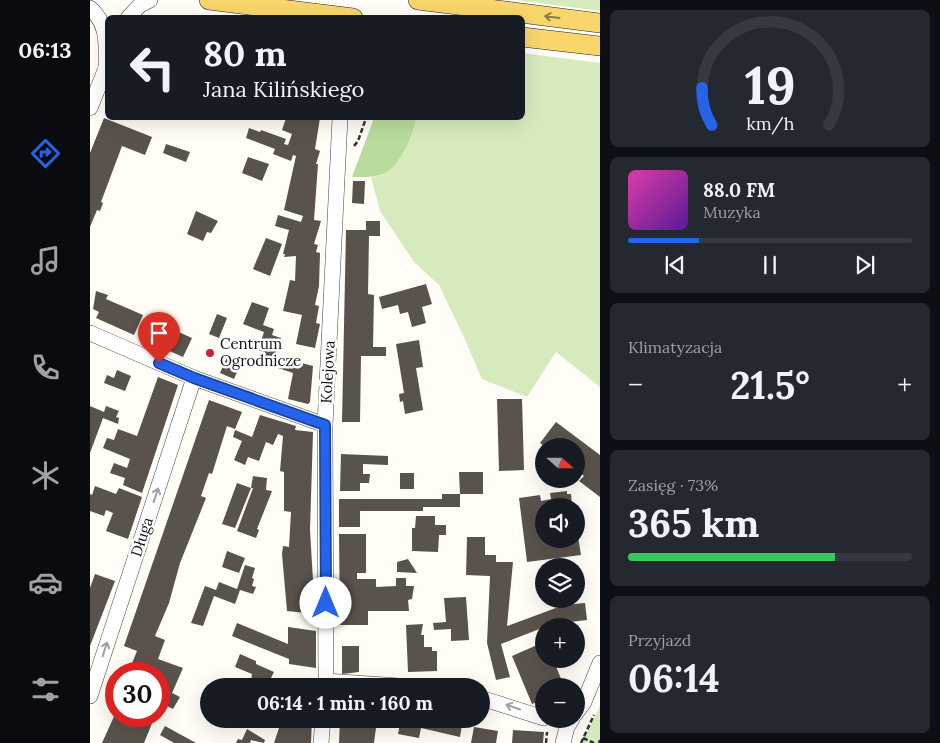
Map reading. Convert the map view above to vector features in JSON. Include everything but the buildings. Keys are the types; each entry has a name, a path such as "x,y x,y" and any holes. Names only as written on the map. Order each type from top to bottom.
{"main road":[{"path":"209,0 329,15"},
{"path":"418,0 600,23"},
{"path":"525,37 600,46"}],"street":[{"path":"131,15 140,5 150,0"},
{"path":"90,8 103,23 105,36"},
{"path":"90,108 105,71"},
{"name":"Kolejowa","path":"326,678 325,425 340,120"},
{"path":"90,333 194,378 325,425"},
{"name":"Długa","path":"90,696 194,378"},
{"path":"585,700 600,664"},
{"path":"490,701 535,715"},
{"path":"321,743 322,728"},
{"path":"563,743 568,728"}],"path":[{"path":"580,743 597,709"},
{"path":"583,738 594,743"}],"green space":[{"path":"516,0 600,0 600,11"},
{"path":"525,53 600,63 600,387 556,352 527,397 482,379 439,285 414,262 380,211 371,177 384,174 397,163 410,140 416,120 525,120"},
{"path":"373,120 416,120 405,150 389,171 375,176 352,177"},
{"path":"600,706 600,743 582,743"}],"place":[{"name":"Centrum Ogrodnicze","path":"210,353"}],"route":[{"path":"159,363 194,378 325,425 326,603"}]}
